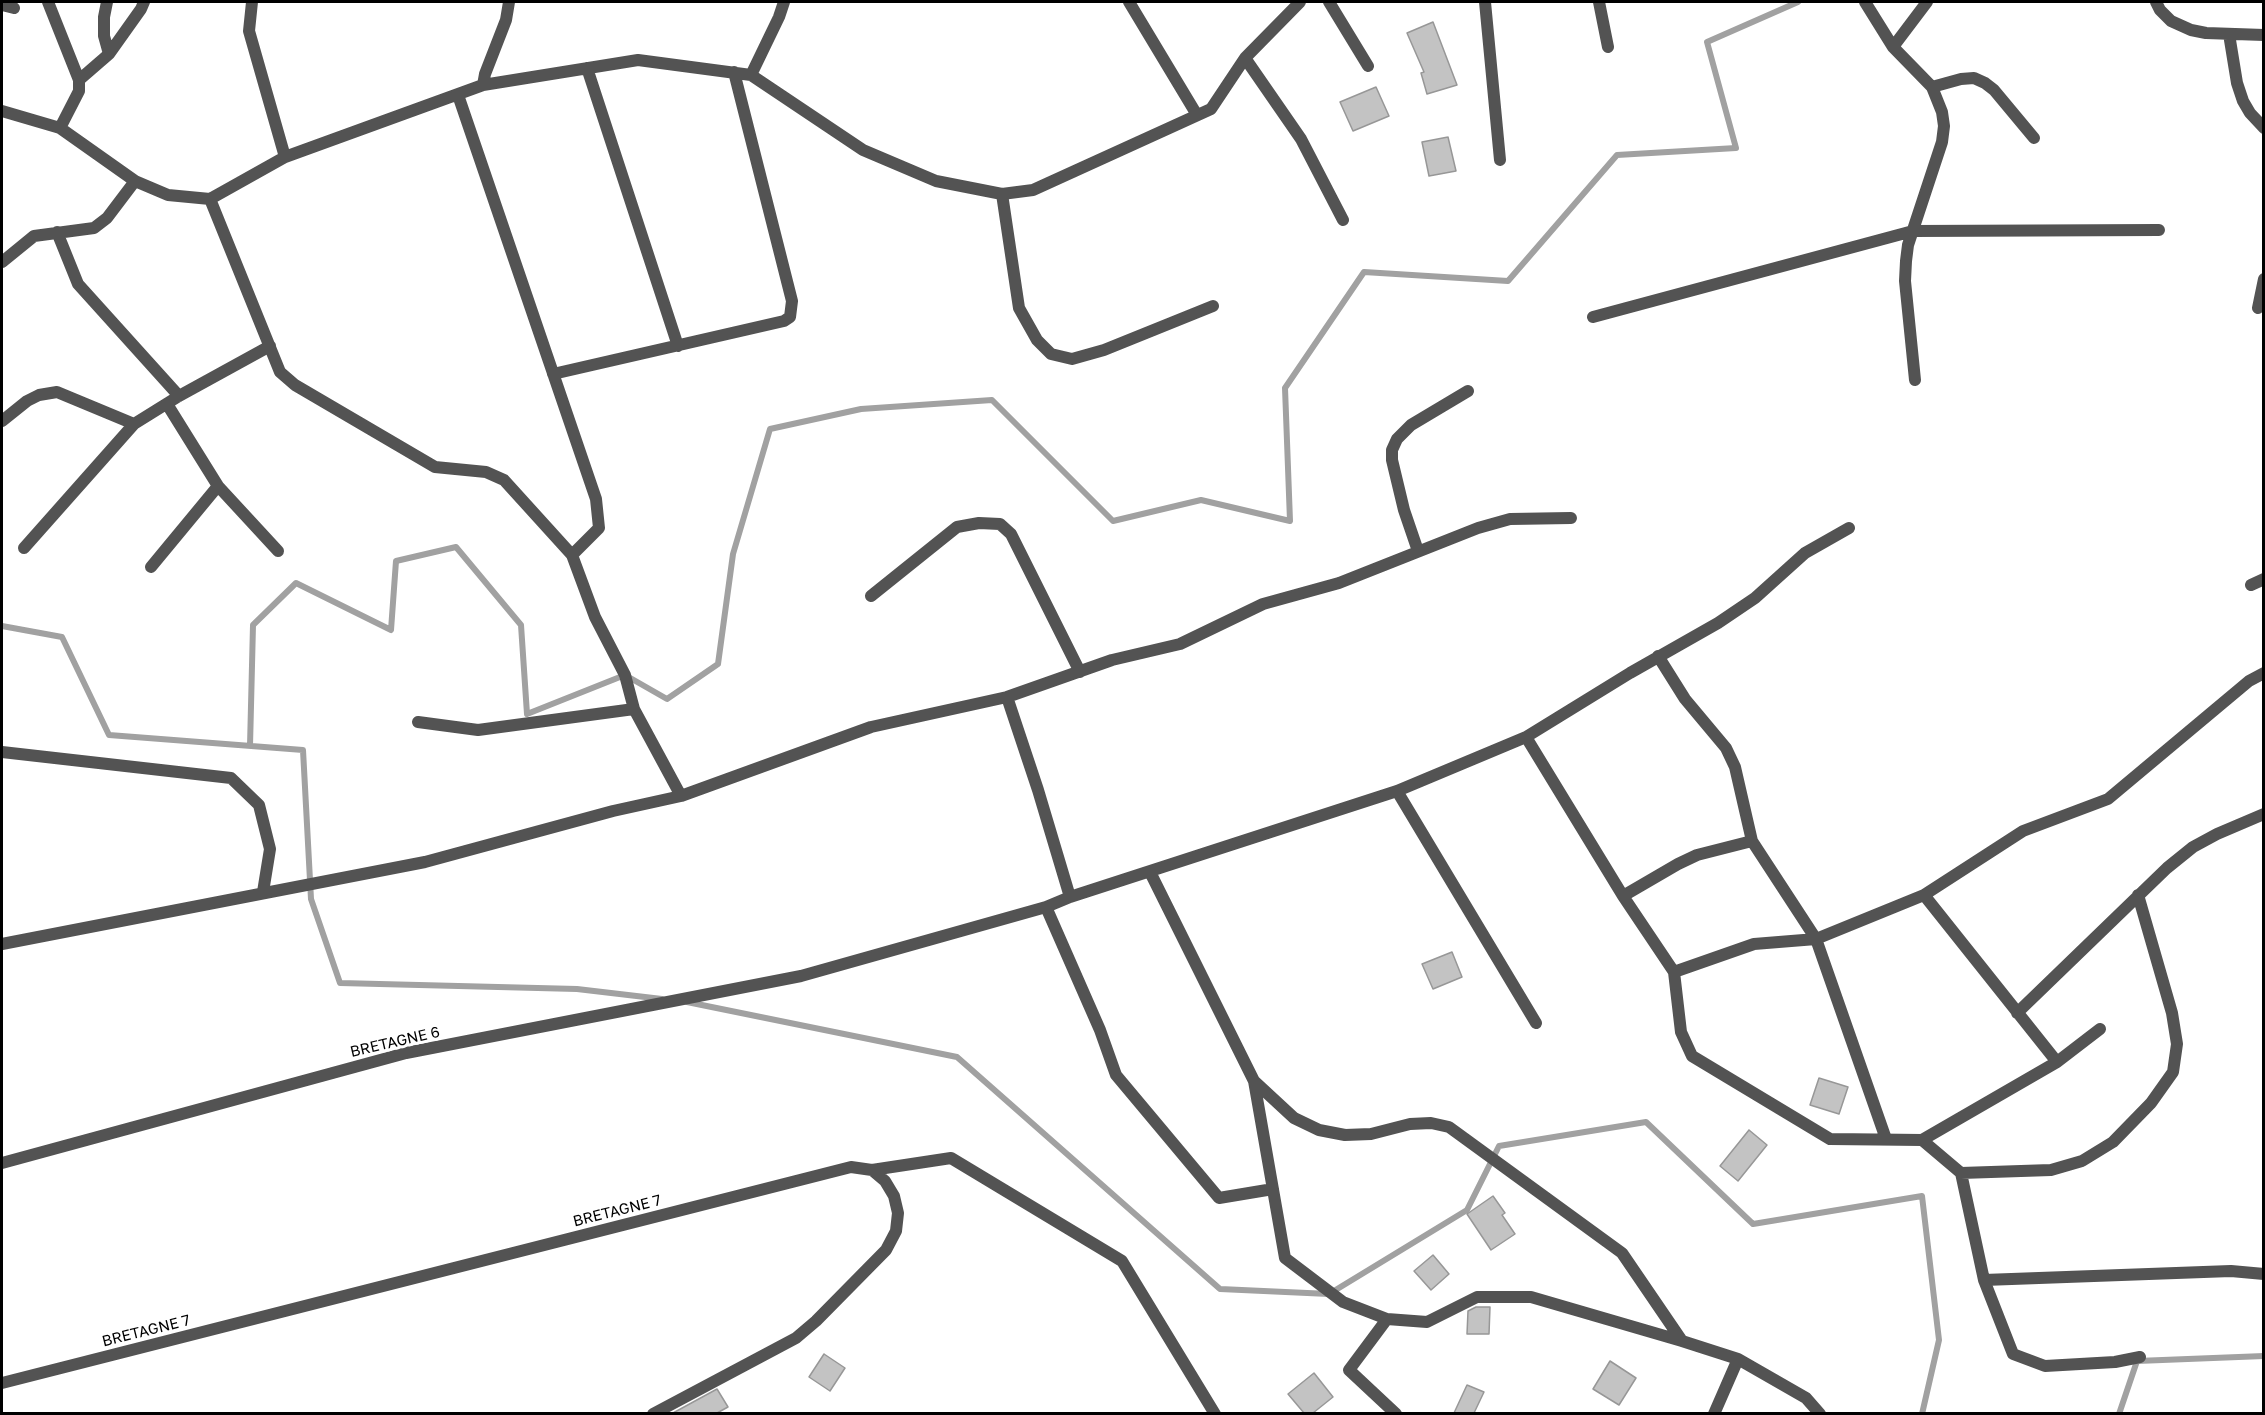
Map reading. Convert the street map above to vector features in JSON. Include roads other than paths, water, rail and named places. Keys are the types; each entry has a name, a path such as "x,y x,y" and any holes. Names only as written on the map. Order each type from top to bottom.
{"street":[{"path":"48,2 79,80 79,91 60,128"},
{"path":"107,2 104,36 109,54"},
{"path":"79,80 109,54 144,2"},
{"path":"252,2 249,31 285,157"},
{"path":"483,86 485,74 506,20 509,2"},
{"path":"751,75 784,2"},
{"path":"1129,2 1197,115"},
{"path":"2,111 60,128 135,181 168,195 210,199 285,157 483,86 638,60 751,75 863,150 936,181 1002,194 1033,190 1211,109 1245,58 1300,2"},
{"path":"1329,2 1368,66"},
{"path":"1485,2 1500,160"},
{"path":"1599,2 1608,47"},
{"path":"1865,2 1893,47 1932,87 1942,112 1944,126 1942,142 1908,245 1905,281 1915,380"},
{"path":"1893,47 1927,2"},
{"path":"2156,2 2160,10 2171,21 2191,30 2206,33 2264,35"},
{"path":"2,4 14,8"},
{"path":"2229,34 2237,83 2250,112 2264,128"},
{"path":"1245,58 1302,139 1343,220"},
{"path":"587,69 678,346"},
{"path":"553,374 784,321 790,317 792,301 734,72"},
{"path":"1932,87 1974,78 1985,83 1994,90 2034,138"},
{"path":"458,95 596,499 599,528 572,555"},
{"path":"2,262 34,236 94,228 107,218 135,181"},
{"path":"1002,194 1019,308 1037,340 1050,354 1072,359 1104,350 1213,306"},
{"path":"210,199 280,372 295,385 435,467 486,472 504,480 572,555 595,617 625,675 634,709 681,796"},
{"path":"1593,317 1913,231 2158,230"},
{"path":"57,232 78,284 179,396"},
{"path":"2258,308 2264,279"},
{"path":"24,549 134,424 179,396 270,346"},
{"path":"1418,551 1401,499 1392,460 1392,450 1396,439 1411,425 1468,391"},
{"path":"2,421 27,401 39,395 57,392 134,424"},
{"path":"167,404 218,486 278,551"},
{"path":"151,567 218,486"},
{"path":"2,944 426,862 613,811 681,796 871,727 1007,697 1112,660 1180,644 1263,604 1339,583 1418,551 1510,519 1571,518"},
{"path":"872,596 957,527 979,523 1000,524 1011,534 1080,672"},
{"name":"BRETAGNE 6","path":"2,1163 406,1053 801,976 1046,907 1070,897 1397,791 1526,737 1658,656 1718,623 1755,598 1805,553 1849,528"},
{"path":"2251,585 2264,579"},
{"path":"1658,656 1685,699 1726,748 1735,766 1752,841 1816,939 1886,1140"},
{"path":"1674,972 1754,944 1816,939 1924,895 2023,831 2108,799 2249,681 2264,673"},
{"path":"1007,697 1070,897"},
{"path":"418,722 478,730 634,709"},
{"path":"1526,737 1623,896 1674,972 1681,1032 1692,1056 1830,1139 1922,1140 2057,1062 2100,1029"},
{"path":"2,752 231,778 259,805 270,849 263,892"},
{"path":"1397,791 1536,1023"},
{"path":"2017,1013 2138,895 2193,847 2264,814"},
{"path":"1623,896 1697,855 1752,841"},
{"path":"1150,872 1254,1082 1285,1258 1343,1302 1387,1319 1427,1322 1477,1297 1531,1297 1738,1359 1806,1398 1820,1413"},
{"path":"1924,895 2057,1062"},
{"path":"1961,1173 2051,1170 2082,1161 2114,1142 2151,1103 2174,1072 2176,1044 2172,1013 2138,895"},
{"path":"1046,907 1101,1030 1116,1075 1220,1198 1273,1190"},
{"path":"1254,1082 1294,1118 1319,1130 1345,1135 1371,1134 1410,1124 1449,1127 1622,1253 1682,1341"},
{"path":"1922,1140 1961,1173 1984,1280 2013,1354 2045,1366 2115,1362 2140,1357"},
{"name":"BRETAGNE 7","path":"2,1383 851,1167 872,1170 951,1158 1122,1261 1215,1413"},
{"path":"653,1413 796,1338 816,1321 886,1250 896,1231 898,1213 894,1196 885,1181 872,1170"},
{"path":"1984,1280 2231,1271 2264,1274"},
{"path":"1387,1319 1349,1370 1396,1413"},
{"path":"1714,1413 1738,1359"}],"waterway":[{"path":"250,746 253,625 296,583 391,630 396,561 456,547 521,625 527,714 625,675 667,699 718,664 733,554 770,429 861,409 992,400 1113,521 1201,500 1290,521 1285,388 1364,272 1508,281 1617,155 1736,148 1707,42 1798,2"},
{"path":"2,626 62,637 109,735 303,750 311,899 340,983 577,989 662,999"},
{"path":"687,1002 957,1057 1220,1289 1329,1294 1467,1210 1499,1146 1646,1122 1753,1224 1922,1196 1939,1340 1922,1414"},
{"path":"2119,1414 2137,1361 2264,1356"}]}
